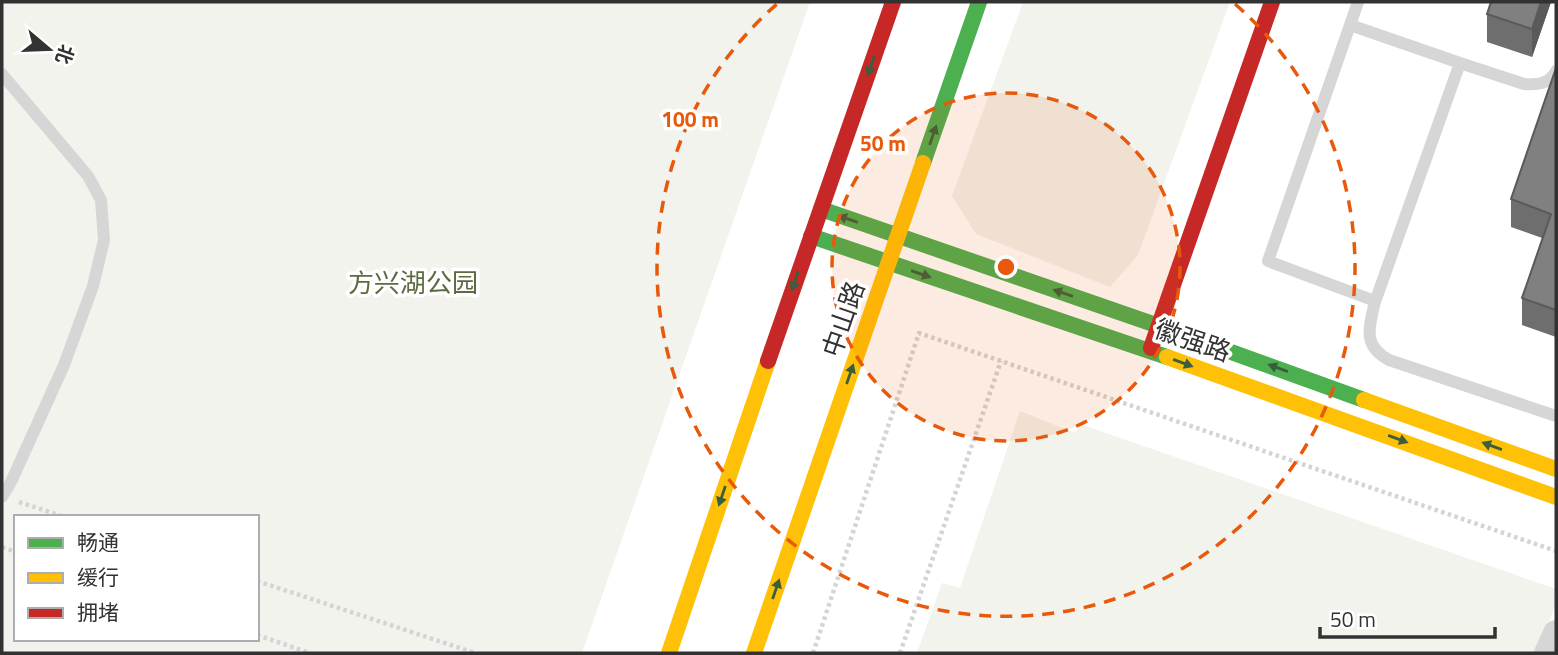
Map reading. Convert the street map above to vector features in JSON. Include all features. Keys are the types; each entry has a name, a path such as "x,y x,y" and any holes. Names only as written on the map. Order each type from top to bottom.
{"street":[{"path":"669,653 893,2"},
{"name":"中山路","path":"754,653 979,2"},
{"path":"1150,351 1272,2"},
{"name":"徽强路","path":"821,209 1159,326 1556,469"},
{"name":"徽强路","path":"811,236 1150,351 1556,497"},
{"path":"1547,653 1556,633"}],"lane":[{"path":"1359,2 1268,261 1375,302"},
{"path":"1350,25 1532,85 1549,81 1556,71"},
{"path":"1460,63 1375,302 1369,336 1380,355 1556,416"},
{"path":"2,74 88,176 101,200 104,240 93,286 64,365 11,482 2,496"}],"path":[{"path":"813,653 919,333 1556,551"},
{"path":"900,653 1001,361"},
{"path":"2,496 59,515"},
{"path":"259,582 475,653"},
{"path":"259,636 310,653"}],"green space":[{"name":"方兴湖公园","path":"2,2 810,2 582,653 2,653"},
{"path":"1023,2 1230,2 1138,255 1110,287 976,234 952,196"},
{"path":"1020,411 1075,433 1080,424 1556,589 1556,603 1538,653 917,653 942,583 960,588"}],"building":[{"path":"1491,2 1541,2 1532,29 1487,14"},
{"path":"1556,68 1556,310 1522,298 1551,214 1511,199"}],"traffic: fast":[{"path":"923,163 979,2"},
{"path":"821,209 1364,400"},
{"path":"811,236 1167,357"}],"traffic: slow":[{"path":"754,653 923,163"},
{"path":"1167,357 1556,497"},
{"path":"669,653 768,361"},
{"path":"1364,400 1556,469"}],"traffic: jam":[{"path":"768,361 893,2"},
{"path":"1151,348 1272,2"}]}
